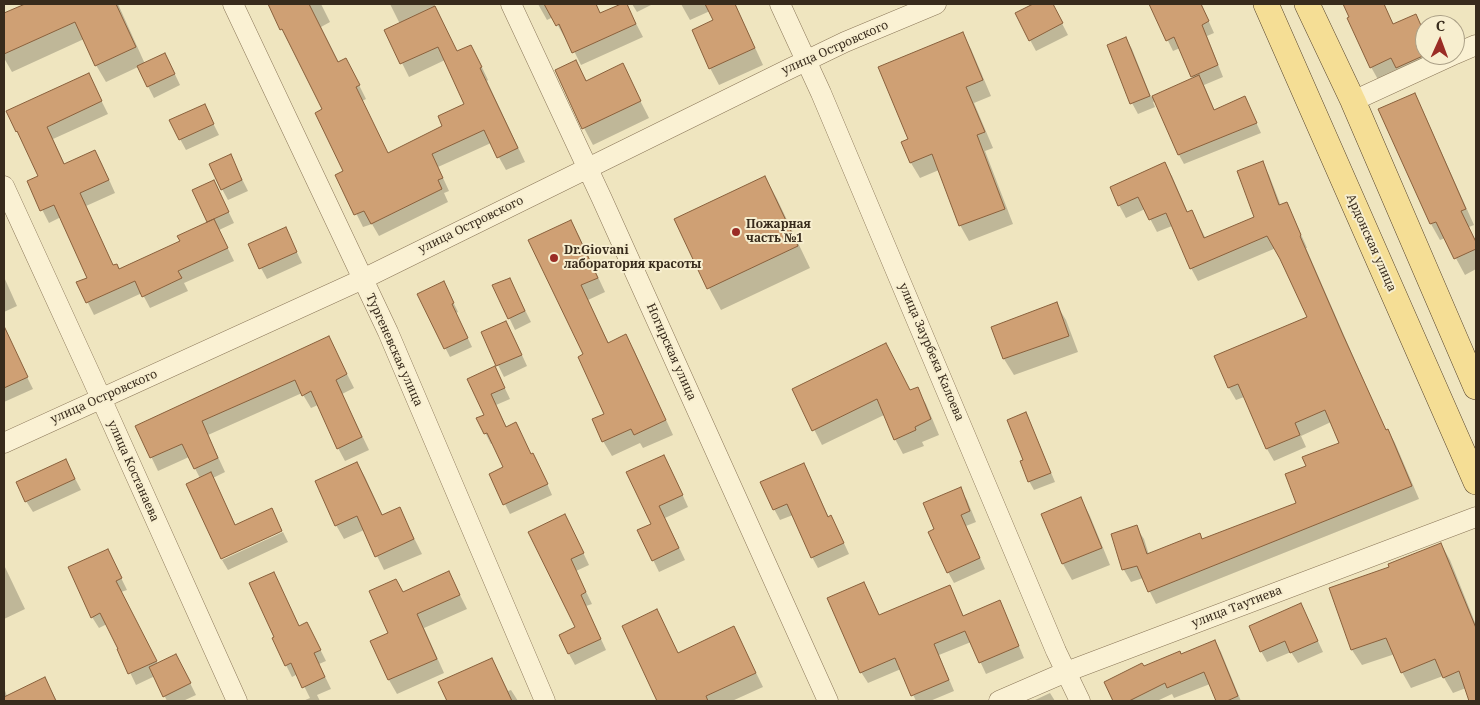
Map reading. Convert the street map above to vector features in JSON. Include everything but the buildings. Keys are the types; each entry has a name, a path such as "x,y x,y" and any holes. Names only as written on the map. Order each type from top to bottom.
{"main road":[{"name":"Ардонская улица","path":"1266,4 1476,482"},
{"path":"1308,4 1476,387"}],"street":[{"name":"Тургеневская улица","path":"233,4 392,341 544,701"},
{"name":"Ногирская улица","path":"511,4 588,167 828,701"},
{"name":"улица Заурбека Калоева","path":"780,4 807,60 1056,651 1080,701"},
{"name":"улица Островского","path":"4,443 363,278 845,42 936,4"},
{"path":"1352,102 1432,65"},
{"name":"улица Костанаева","path":"4,186 237,701"},
{"name":"улица Таутиева","path":"998,701 1066,672 1476,517"}],"place":[{"name":"Пожарная часть №1","path":"736,232"},
{"name":"Dr.Giovani лаборатория красоты","path":"554,258"}]}
